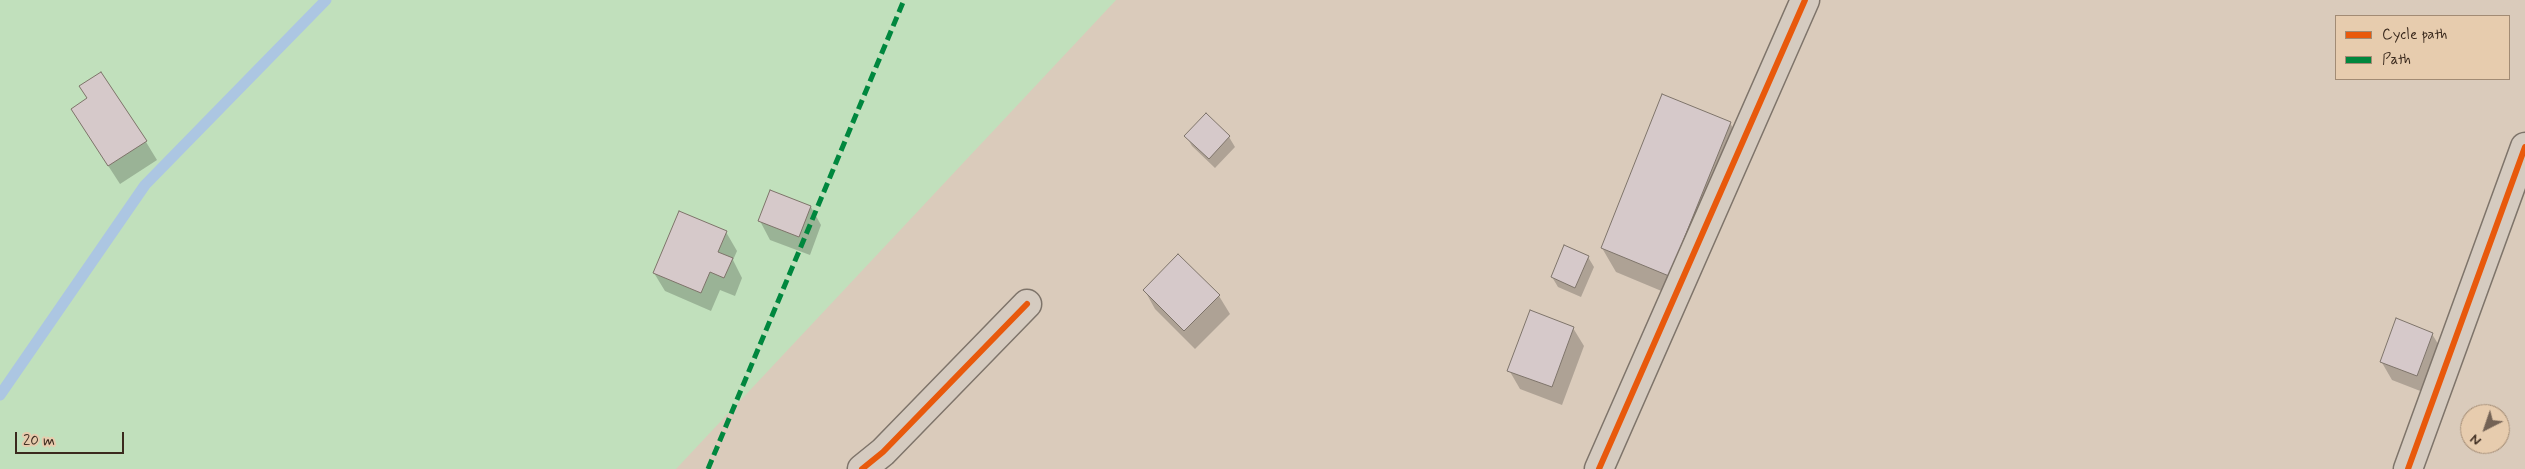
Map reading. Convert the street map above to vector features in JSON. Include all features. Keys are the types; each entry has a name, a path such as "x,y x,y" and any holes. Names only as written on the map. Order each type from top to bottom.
{"street":[{"path":"1599,469 1805,0"},
{"path":"2408,469 2525,147"},
{"path":"862,469 883,452 1027,304"}],"green space":[{"path":"0,0 1116,0 676,469 0,469"}],"building":[{"path":"101,72 147,141 108,166 71,109 87,98 79,86"},
{"path":"1662,94 1731,122 1669,276 1601,248"},
{"path":"1206,113 1230,136 1209,159 1184,136"},
{"path":"770,190 811,206 799,237 758,221"},
{"path":"679,211 727,231 718,252 733,258 724,278 710,272 701,293 653,273"},
{"path":"1564,245 1589,256 1575,288 1551,277"},
{"path":"1178,254 1220,295 1184,331 1143,290"},
{"path":"1530,310 1574,327 1552,387 1507,371"},
{"path":"2396,318 2433,333 2417,376 2380,362"}],"waterway":[{"path":"0,395 145,185 326,0"}],"marked path":[{"path":"708,469 904,0"}],"cycle path":[{"path":"1599,469 1805,0"},
{"path":"2408,469 2525,147"},
{"path":"862,469 883,452 1027,304"}]}
